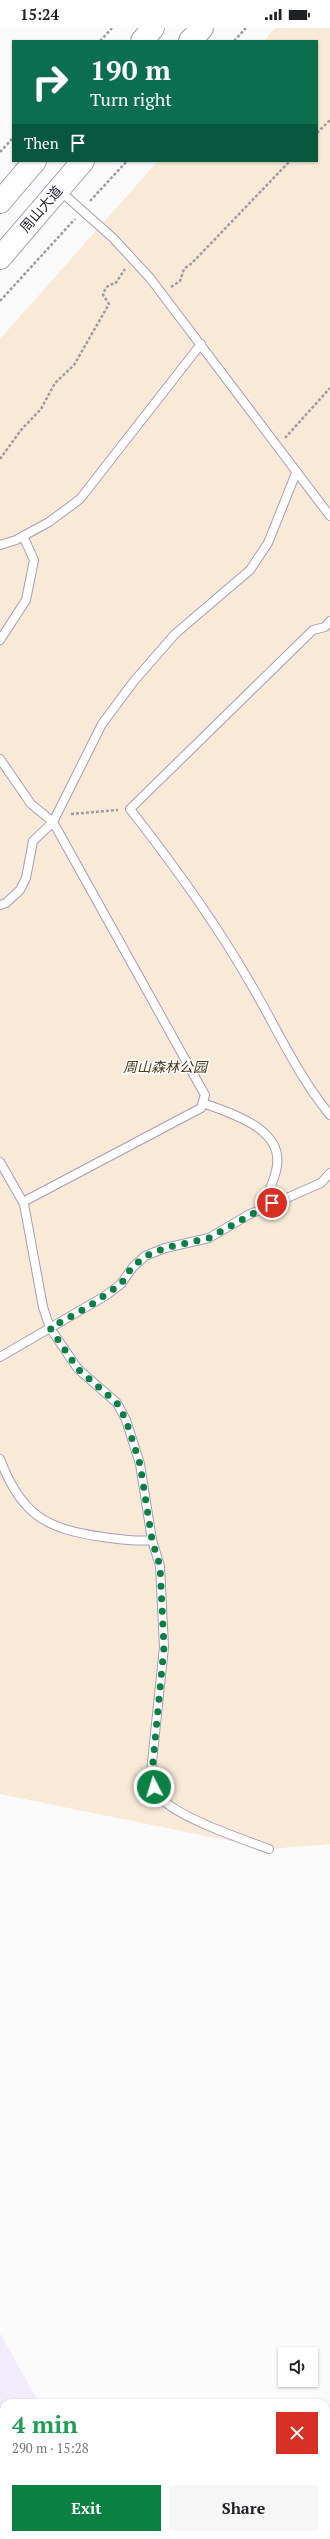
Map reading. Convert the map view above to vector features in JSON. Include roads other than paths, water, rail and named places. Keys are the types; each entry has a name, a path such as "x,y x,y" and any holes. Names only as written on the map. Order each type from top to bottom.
{"main road":[{"path":"143,40 153,28"},
{"path":"191,40 202,28"},
{"path":"0,202 35,162"},
{"name":"周山大道","path":"0,258 82,162"}],"lane":[{"path":"58,190 82,210 133,260 161,293 330,516"},
{"path":"0,545 22,536 49,522 80,499 201,344"},
{"path":"0,904 6,903 20,890 26,878 33,841 53,822 102,724 134,682 175,634 250,570 268,543 296,473"},
{"path":"0,640 26,600 34,560 22,536"},
{"path":"330,621 325,627 313,630 130,809 175,867 216,927 250,982 297,1070 330,1115"},
{"path":"0,759 31,804 53,822 206,1096 201,1108 23,1202"},
{"path":"203,1103 240,1116 267,1133 278,1155 276,1171 262,1209"},
{"path":"0,1162 23,1202 43,1307 50,1328 78,1369 117,1403 126,1420 140,1464 152,1540 160,1566 164,1647 152,1772 154,1787 162,1800 174,1808 234,1837 269,1849"},
{"path":"0,1357 116,1288 132,1267 146,1256 165,1248 209,1238 262,1209 321,1183 330,1173"},
{"path":"0,1459 16,1491 32,1512 45,1522 62,1529 88,1535 152,1540"}],"park label":[{"name":"周山森林公园","path":"165,1067"}]}
